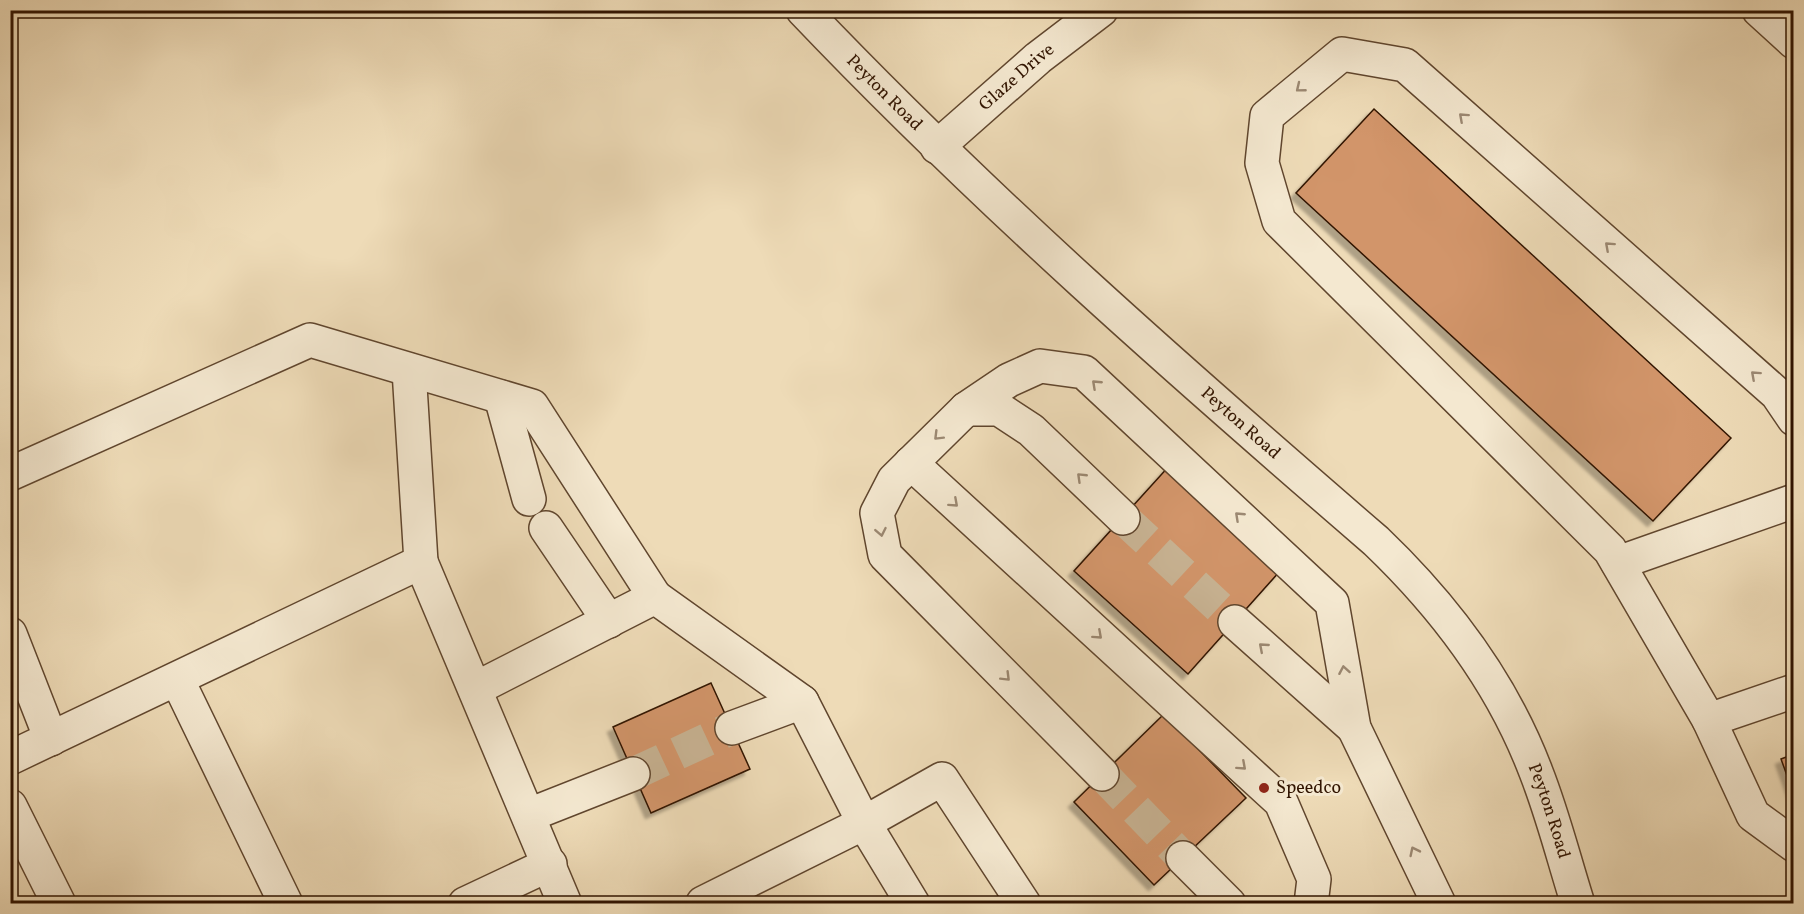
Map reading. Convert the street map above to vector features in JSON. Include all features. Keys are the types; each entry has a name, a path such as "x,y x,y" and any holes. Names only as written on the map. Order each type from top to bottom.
{"street":[{"name":"Peyton Road","path":"804,10 938,147 1080,279 1276,455 1376,541 1413,577 1454,626 1484,669 1510,714 1536,772 1578,903"},
{"name":"Glaze Drive","path":"938,147 1038,58 1101,10"},
{"path":"1759,10 1794,42"},
{"path":"1794,418 1777,394 1405,65 1342,54 1267,116 1262,163 1279,221 1610,550 1709,720 1753,815 1794,845"},
{"path":"10,474 310,340 532,406 655,597 802,702 864,823 913,903"},
{"path":"1102,774 885,555 877,513 894,480 966,409 1009,380 1040,366 1084,372 1332,603 1354,728 1439,903"},
{"path":"409,370 421,562 565,903"},
{"path":"501,397 529,499"},
{"path":"966,409 999,409 1031,430 1123,518"},
{"path":"911,464 1281,802 1314,879 1311,903"},
{"path":"1618,563 1794,501"},
{"path":"546,528 609,621"},
{"path":"10,758 421,562"},
{"path":"475,689 655,597"},
{"path":"1235,622 1354,728"},
{"path":"10,634 51,738"},
{"path":"177,679 286,903"},
{"path":"1709,720 1794,691"},
{"path":"732,728 802,702"},
{"path":"529,815 633,774"},
{"path":"703,903 864,823 942,779 1024,903"},
{"path":"10,806 58,903"},
{"path":"1183,858 1229,903"},
{"path":"465,903 550,864"}],"building":[{"path":"1374,109 1731,438 1653,521 1296,193"},
{"path":"1170,465 1280,571 1188,674 1074,571"},
{"path":"711,683 750,769 651,813 613,727"},
{"path":"1164,714 1246,798 1154,885 1074,802"},
{"path":"1794,754 1794,795 1781,759"}],"tunnel":[{"path":"1123,518 1235,622"},
{"path":"633,774 732,728"},
{"path":"1102,774 1183,858"}],"place":[{"name":"Speedco","path":"1264,788"}]}
